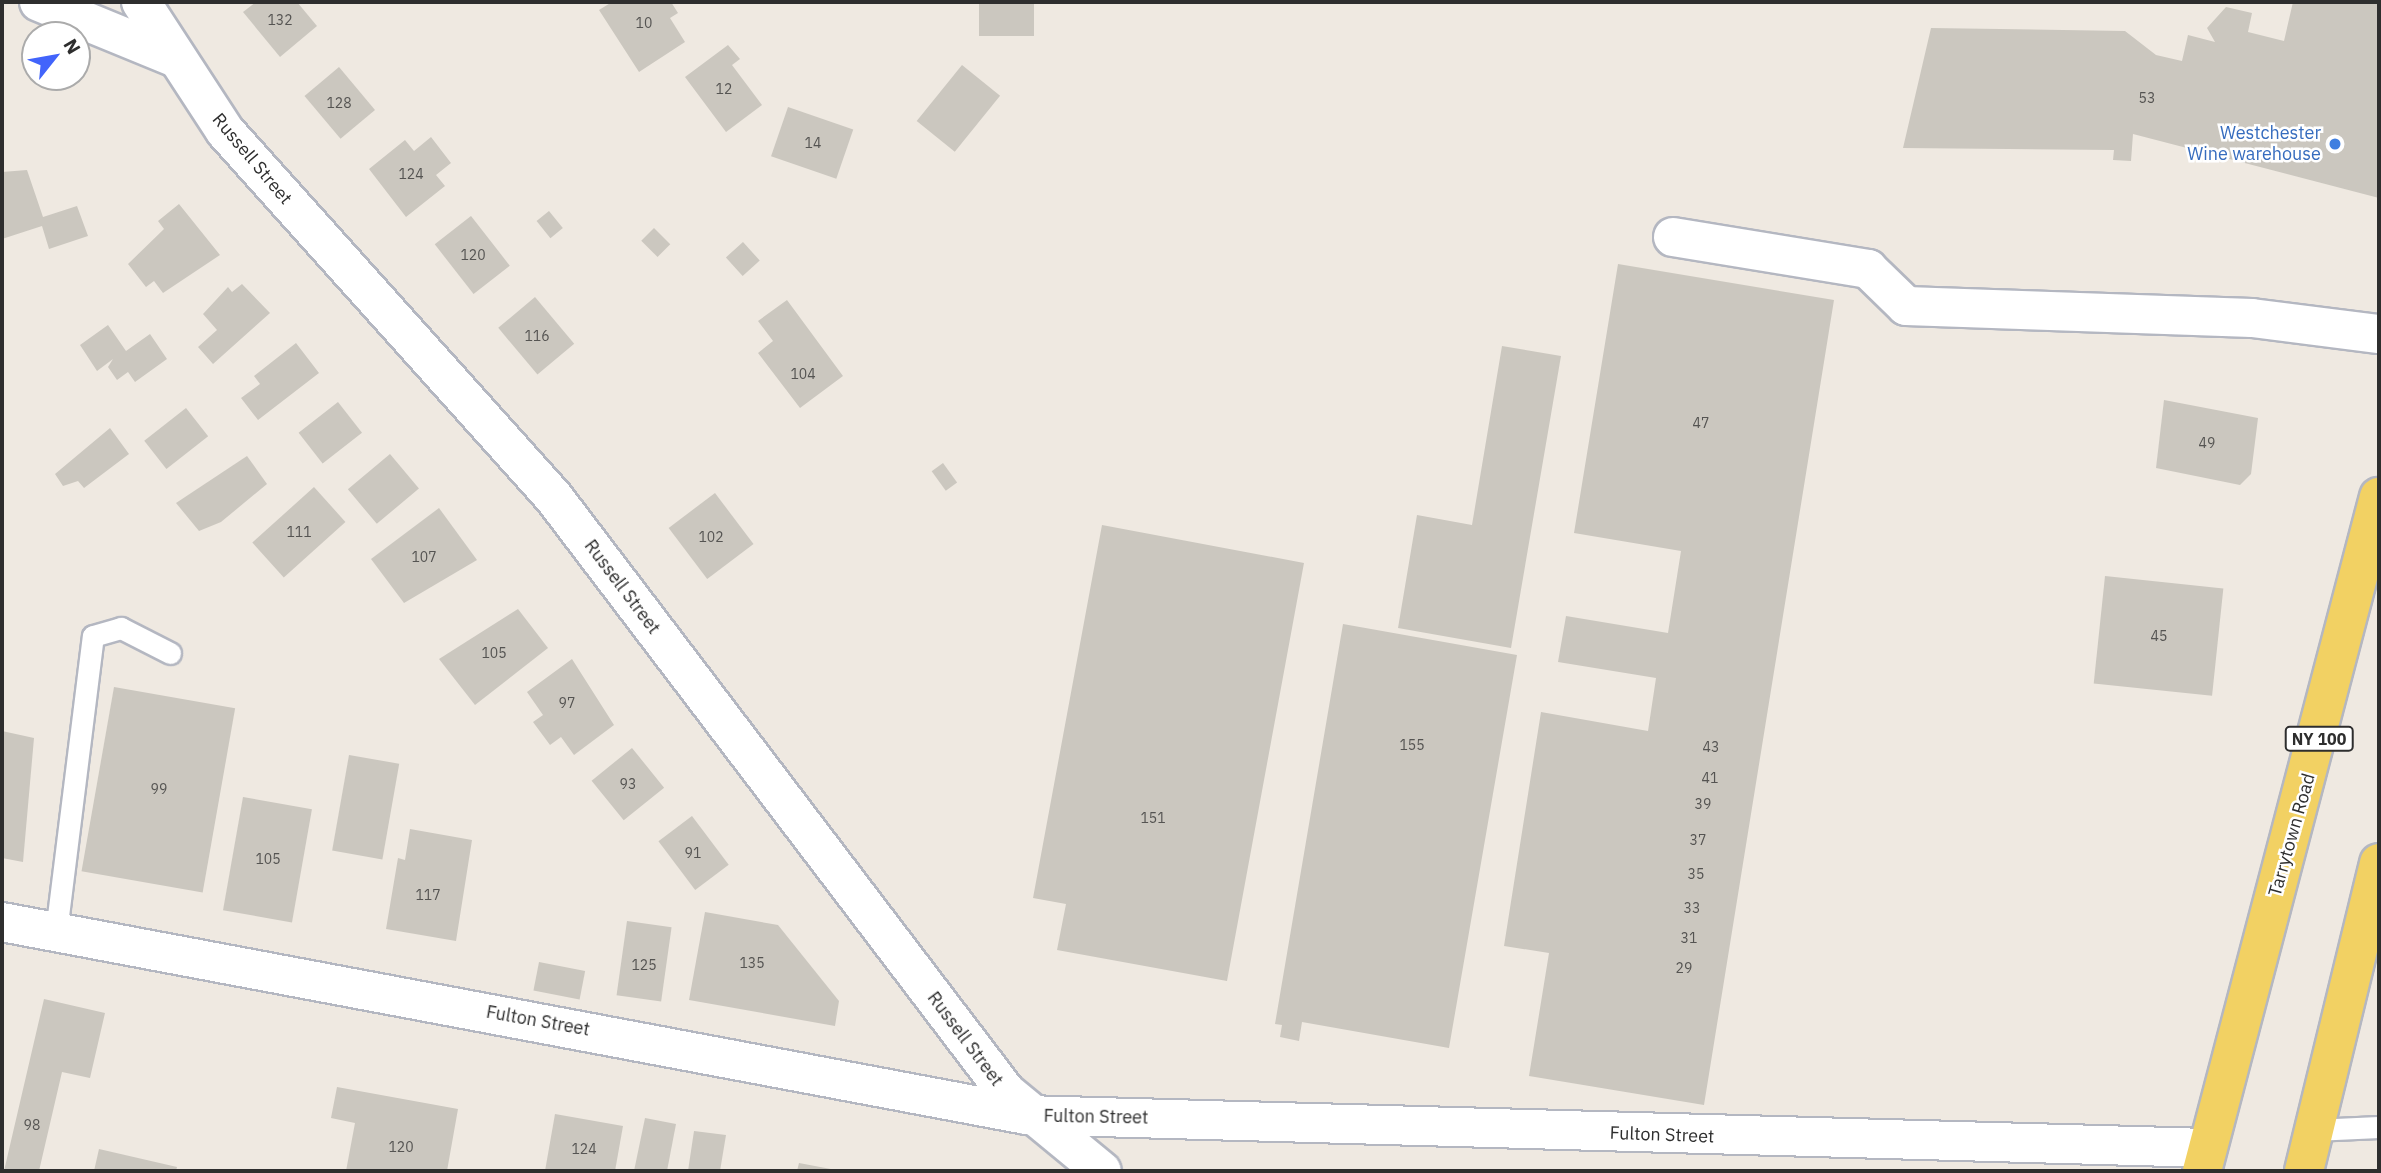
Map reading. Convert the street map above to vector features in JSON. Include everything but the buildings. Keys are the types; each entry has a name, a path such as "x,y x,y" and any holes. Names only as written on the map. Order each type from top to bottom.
{"main road":[{"name":"Tarrytown Road","path":"2205,1159 2379,498"},
{"path":"2304,1171 2379,863"}],"street":[{"path":"39,2 173,57"},
{"name":"Russell Street","path":"141,2 173,57 225,131 555,499 1026,1115 1102,1171"},
{"path":"1673,237 1868,270 1906,306 2252,318 2379,334"},
{"name":"Fulton Street","path":"2,922 1026,1115 2205,1159"}],"lane":[{"path":"56,932 93,636 121,628 170,653"},
{"path":"2313,1130 2379,1127"}],"place":[{"name":"Westchester Wine warehouse","path":"2335,144"}]}
